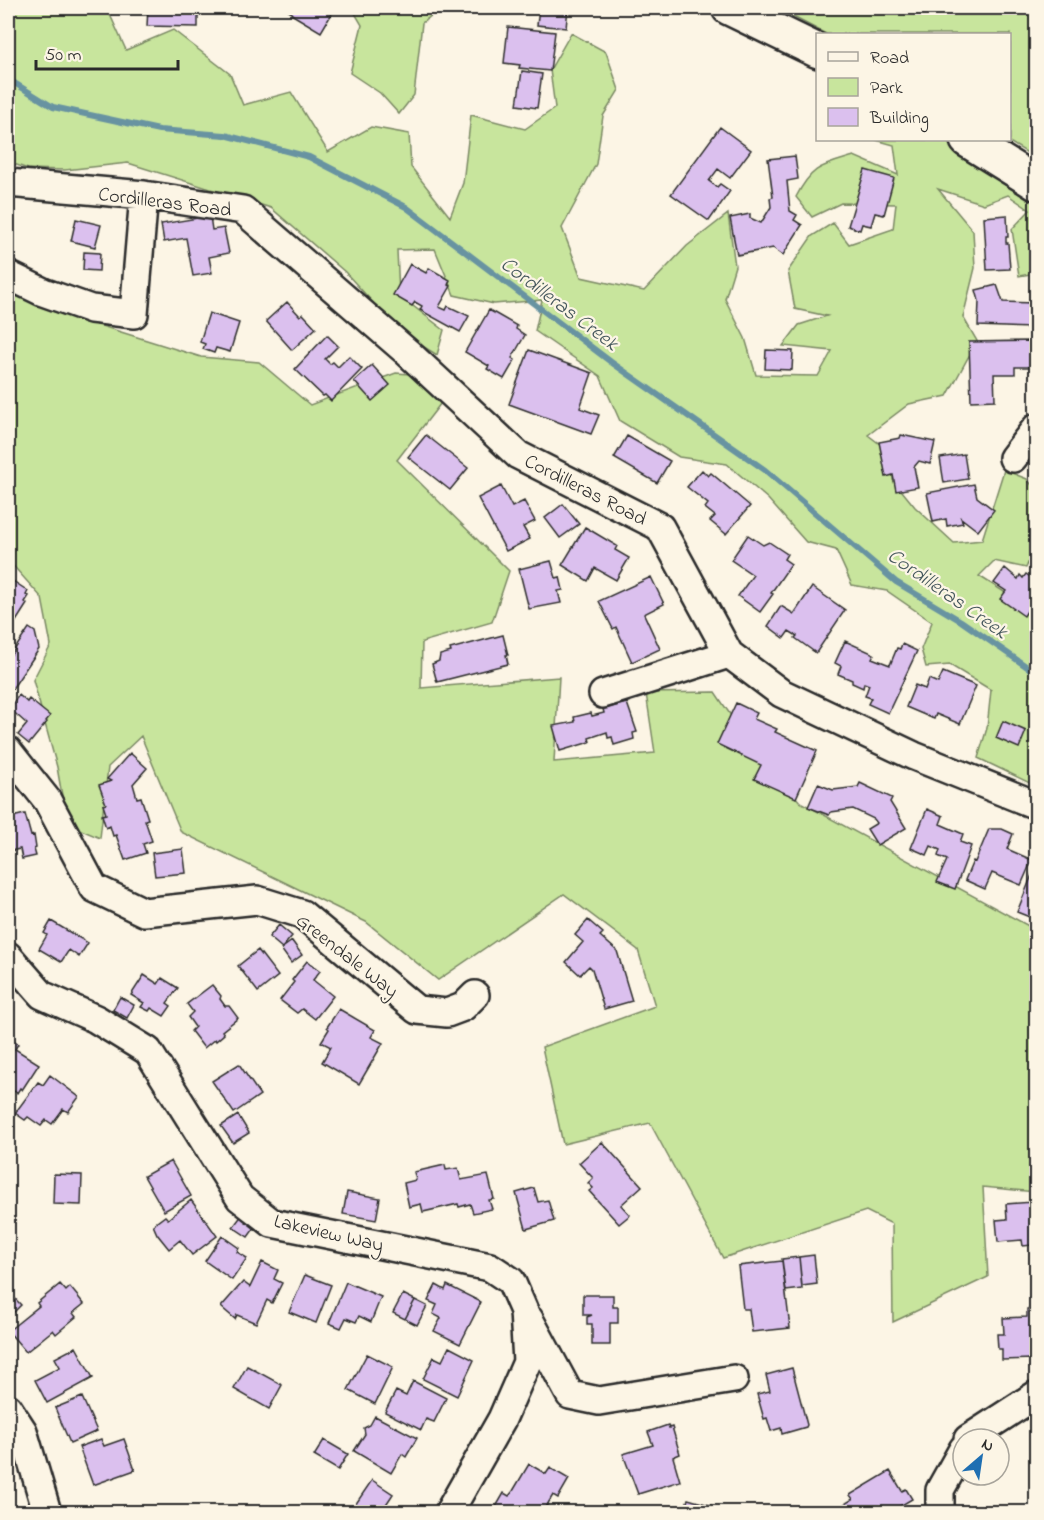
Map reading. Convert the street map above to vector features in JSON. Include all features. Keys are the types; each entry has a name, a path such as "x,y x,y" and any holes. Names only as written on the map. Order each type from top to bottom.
{"main road":[{"path":"729,8 816,50"},
{"path":"969,141 1036,183"}],"street":[{"name":"Cordilleras Road","path":"8,183 144,195 243,210 407,352 519,454 660,527 729,654 781,693 914,756 1036,805"},
{"path":"8,275 43,292 91,309 134,314 144,195"},
{"path":"1013,458 1036,428"},
{"path":"603,694 729,654"},
{"name":"Greendale Way","path":"8,751 47,800 94,888 144,912 257,900 302,914 417,1010 447,1013 463,1007 475,995"},
{"name":"Lakeview Way","path":"8,956 42,995 96,1019 148,1051 240,1198 272,1223 490,1267 511,1281 524,1311 527,1362 502,1419 449,1512"},
{"path":"524,1311 570,1395 599,1401 734,1379"},
{"path":"987,1427 1036,1395"},
{"path":"8,1408 23,1431 47,1512"},
{"path":"940,1512 940,1490 951,1470"}],"green space":[{"path":"8,8 107,8 126,50 173,30 230,74 243,105 291,92 328,152 371,127 409,134 411,167 450,217 463,183 471,115 525,129 555,108 550,70 571,33 606,52 619,90 603,116 596,164 562,228 581,277 644,291 687,246 728,214 735,266 725,299 745,338 756,375 818,376 832,351 783,346 799,325 827,316 795,309 788,271 812,236 833,223 849,244 893,229 896,204 841,203 812,217 796,197 813,173 825,165 854,156 898,175 894,145 880,141 950,141 1036,196 1036,273 1019,276 1012,229 1030,210 1008,195 984,204 938,189 973,231 975,268 963,317 977,341 947,396 909,404 868,435 893,454 893,480 915,507 954,543 982,540 1004,470 1027,479 1036,490 1036,543 1026,568 994,561 979,576 1036,612 1036,786 978,758 987,728 991,690 950,665 926,667 921,649 932,622 887,591 852,585 836,550 806,542 768,499 727,464 679,457 620,421 600,376 535,331 542,300 494,304 454,295 435,249 397,250 399,295 444,330 437,355 400,332 345,272 271,208 128,163 65,170 28,169 8,162"},
{"path":"352,8 441,8 422,23 414,95 399,114 380,93 350,73 362,25"},
{"path":"776,8 1036,8 1036,158 1008,141 1011,141 1011,33 824,33"},
{"path":"8,293 60,313 201,357 259,362 310,405 396,373 438,376 441,403 397,460 509,571 492,622 422,642 421,688 559,677 554,762 655,753 646,693 715,692 744,735 800,802 1036,930 1036,1192 983,1187 988,1277 893,1322 892,1224 866,1211 723,1258 650,1123 563,1144 542,1047 655,1006 638,950 564,894 438,980 366,922 181,832 141,736 108,767 100,838 67,824 57,767 33,680 51,645 42,598 8,560"}],"building":[{"path":"148,8 198,8 198,27 147,26"},
{"path":"288,8 334,10 321,32 291,14"},
{"path":"539,8 568,8 566,28 537,25"},
{"path":"508,27 555,32 550,71 519,68 520,65 504,63"},
{"path":"522,71 542,74 537,108 517,105"},
{"path":"720,127 751,150 730,178 718,169 709,181 717,187 720,184 730,191 709,221 671,194"},
{"path":"795,156 798,179 787,181 790,211 797,215 794,220 802,225 783,255 773,248 737,255 730,218 750,214 750,218 761,223 771,207 770,198 773,197 768,159"},
{"path":"865,170 894,178 884,215 875,213 871,226 862,224 860,230 848,226"},
{"path":"1007,215 1006,243 1008,243 1010,269 987,270 984,217"},
{"path":"210,216 212,230 224,228 229,253 209,257 212,273 193,276 186,238 164,242 161,224"},
{"path":"76,219 101,225 95,247 71,241"},
{"path":"84,252 100,253 99,271 83,270"},
{"path":"410,264 426,273 429,268 450,280 448,285 451,286 439,307 446,310 448,306 469,316 460,332 420,310 422,306 415,302 412,306 393,295"},
{"path":"997,285 1003,302 1034,303 1033,328 978,326 979,301 976,290"},
{"path":"287,302 316,328 292,350 266,321"},
{"path":"489,310 517,326 516,329 525,335 512,358 515,360 504,379 487,369 489,366 465,352"},
{"path":"209,313 239,323 230,352 216,348 214,353 203,349 205,344 200,342"},
{"path":"327,335 338,346 325,359 330,364 333,362 338,367 349,356 362,369 331,401 295,369"},
{"path":"1033,341 1033,367 1015,367 1015,374 994,374 995,400 971,401 969,342"},
{"path":"529,350 592,373 580,408 599,415 591,434 509,404"},
{"path":"766,350 793,351 792,370 765,369"},
{"path":"372,365 390,385 372,401 354,381"},
{"path":"426,435 468,468 450,490 408,457"},
{"path":"901,435 935,442 930,464 919,461 914,467 918,487 896,491 893,475 886,477 879,442 900,438"},
{"path":"627,436 670,461 657,483 614,458"},
{"path":"964,454 968,479 944,483 940,458"},
{"path":"702,470 708,476 711,473 750,506 726,534 710,521 715,516 705,508 708,504 687,487"},
{"path":"974,484 977,497 994,510 978,531 961,518 963,523 947,526 946,519 933,522 927,493"},
{"path":"501,486 512,507 524,501 535,521 523,527 530,539 506,551 478,498"},
{"path":"563,504 579,524 560,538 545,518"},
{"path":"585,527 617,546 615,550 629,558 616,580 595,568 588,581 562,565"},
{"path":"748,535 763,545 769,542 787,554 784,559 791,564 760,612 738,596 753,575 731,560"},
{"path":"551,561 556,578 560,577 563,590 558,591 561,603 529,609 519,569"},
{"path":"1005,568 1018,579 1020,575 1023,578 1026,574 1035,580 1036,577 1036,610 1030,606 1024,616 1000,599 1006,591 994,583"},
{"path":"651,577 664,604 644,614 660,649 632,662 616,627 613,629 599,601"},
{"path":"13,581 28,591 26,595 29,596 25,602 27,604 8,634 8,589"},
{"path":"812,587 845,610 816,653 789,631 784,638 768,626 781,606 794,614"},
{"path":"29,628 35,632 39,649 8,695 8,659"},
{"path":"503,635 508,664 437,682 432,664 439,661 440,655 451,652 450,649"},
{"path":"845,641 874,654 872,658 890,665 897,648 900,649 902,644 917,651 888,713 868,704 871,698 865,696 869,685 864,683 863,688 838,674 841,666 835,663"},
{"path":"943,672 976,686 960,724 936,714 934,719 906,707 915,685 925,689 929,679 938,683"},
{"path":"19,695 27,702 29,699 50,716 29,744 18,735 27,724 9,708"},
{"path":"627,703 637,732 633,733 634,739 614,745 612,737 608,738 607,732 589,738 590,742 560,751 553,726 575,722 574,717 604,713 603,709"},
{"path":"736,703 757,713 754,719 777,729 775,732 817,751 796,798 754,779 761,765 717,744"},
{"path":"1003,721 1026,731 1019,748 996,738"},
{"path":"130,753 147,768 133,784 137,798 141,797 152,841 143,844 146,853 125,860 116,835 113,836 110,826 106,828 102,815 106,814 103,805 106,804 99,785 111,781 107,779"},
{"path":"860,783 892,798 890,802 906,828 877,845 867,829 877,823 874,819 853,809 831,812 829,815 808,807 818,784 833,790 858,787"},
{"path":"927,809 943,816 940,824 963,834 960,842 971,846 955,889 937,882 947,860 938,856 940,850 931,846 927,855 911,848"},
{"path":"25,814 31,836 34,835 36,856 22,859 20,849 10,851 8,818"},
{"path":"989,829 1002,829 1013,834 1007,849 1032,860 1021,885 992,873 985,889 965,880"},
{"path":"183,849 186,873 155,876 152,853"},
{"path":"1036,865 1036,908 1032,918 1017,912"},
{"path":"588,920 603,933 600,936 617,951 632,1001 604,1009 592,969 589,966 580,975 566,962 583,942 575,935"},
{"path":"51,921 88,943 79,957 69,950 61,962 39,949 47,935 44,933"},
{"path":"279,925 292,936 282,948 269,937"},
{"path":"292,941 302,955 291,963 281,949"},
{"path":"258,950 278,976 258,992 238,966"},
{"path":"307,961 320,971 313,980 333,996 315,1019 302,1009 297,1013 280,1000"},
{"path":"144,975 158,984 162,978 178,988 167,1003 171,1006 164,1016 151,1008 149,1011 141,1007 144,1003 131,995"},
{"path":"212,985 221,996 220,999 225,1006 229,1006 238,1018 222,1031 224,1034 204,1048 191,1031 195,1027 188,1017 193,1012 187,1004"},
{"path":"120,997 134,1005 127,1018 113,1010"},
{"path":"339,1009 375,1030 371,1037 383,1043 359,1084 322,1062 331,1047 321,1042 329,1029 327,1027"},
{"path":"8,1038 18,1044 15,1049 39,1064 22,1090 20,1088 17,1093 8,1087"},
{"path":"239,1064 260,1095 234,1113 212,1081"},
{"path":"50,1075 79,1097 68,1112 63,1109 52,1124 46,1120 41,1126 28,1117 25,1120 15,1113 38,1082 43,1085"},
{"path":"238,1115 249,1133 233,1143 221,1126"},
{"path":"602,1142 642,1186 621,1205 630,1215 619,1224 589,1191 593,1188 588,1183 593,1178 579,1163"},
{"path":"171,1161 191,1196 164,1211 144,1176"},
{"path":"445,1165 446,1170 458,1168 461,1180 488,1175 494,1199 489,1200 492,1209 473,1213 470,1204 459,1207 458,1204 423,1212 421,1204 409,1207 404,1183 416,1180 414,1172"},
{"path":"54,1174 82,1175 81,1205 53,1204"},
{"path":"534,1188 538,1202 548,1200 554,1221 526,1229 516,1193"},
{"path":"347,1192 380,1198 376,1220 343,1214"},
{"path":"191,1200 217,1236 192,1255 180,1240 169,1249 153,1225 165,1216 168,1219"},
{"path":"1033,1202 1034,1211 1036,1211 1036,1249 1032,1245 1023,1246 1022,1240 998,1242 996,1220 1007,1219 1006,1204"},
{"path":"242,1215 256,1226 248,1237 233,1227"},
{"path":"222,1236 239,1248 237,1252 247,1258 232,1280 205,1261"},
{"path":"814,1255 817,1284 802,1286 799,1257"},
{"path":"799,1257 802,1289 786,1291 782,1259"},
{"path":"782,1261 790,1328 752,1332 749,1309 743,1309 738,1266"},
{"path":"262,1262 278,1270 274,1279 282,1283 272,1303 267,1300 256,1323 237,1315 235,1319 221,1307 243,1282 250,1287"},
{"path":"305,1275 331,1285 316,1323 289,1312"},
{"path":"346,1282 381,1297 371,1322 359,1316 356,1322 346,1318 341,1328 329,1323"},
{"path":"60,1284 66,1291 70,1287 84,1304 73,1313 76,1317 56,1334 53,1330 26,1352 8,1331 39,1306 37,1303"},
{"path":"436,1285 445,1290 447,1285 481,1302 460,1344 434,1331 441,1318 433,1314 437,1305 428,1301"},
{"path":"8,1291 21,1305 8,1318"},
{"path":"403,1294 415,1300 405,1319 393,1313"},
{"path":"583,1295 613,1295 613,1307 618,1307 618,1323 610,1323 610,1345 592,1345 592,1324 587,1324 587,1317 592,1315 583,1315"},
{"path":"415,1300 427,1306 417,1325 405,1319"},
{"path":"1027,1309 1036,1309 1036,1364 1032,1364 1032,1359 1002,1360 1002,1349 998,1349 997,1334 1004,1334 1003,1318 1027,1317"},
{"path":"76,1347 93,1378 47,1403 35,1380 60,1367 55,1358"},
{"path":"449,1347 474,1360 457,1396 423,1379 434,1357 442,1361"},
{"path":"367,1354 393,1367 375,1404 348,1390"},
{"path":"247,1366 282,1385 269,1409 234,1389"},
{"path":"792,1368 807,1425 782,1434 781,1428 771,1431 767,1418 764,1419 757,1394 770,1391 766,1375"},
{"path":"413,1381 446,1398 434,1422 426,1419 421,1430 385,1412 396,1391 406,1396"},
{"path":"82,1397 97,1431 70,1443 55,1408"},
{"path":"375,1416 417,1438 406,1457 402,1454 391,1473 354,1451 365,1434 364,1428 370,1425"},
{"path":"668,1425 669,1428 672,1427 680,1454 673,1457 680,1481 638,1494 623,1454 653,1445 648,1432"},
{"path":"101,1439 104,1446 124,1439 135,1470 93,1485 79,1447"},
{"path":"324,1440 348,1454 338,1470 314,1456"},
{"path":"529,1464 546,1474 550,1468 569,1479 558,1498 553,1495 543,1512 493,1512 504,1493 509,1496 513,1491"},
{"path":"890,1471 902,1491 906,1489 912,1499 890,1512 847,1512 843,1505 853,1499 850,1495"},
{"path":"372,1480 393,1494 381,1512 351,1511"},
{"path":"688,1499 713,1506 711,1512 684,1512"}],"waterway":[{"name":"Cordilleras Creek","path":"8,79 53,107 159,130 225,135 309,157 406,207 611,362 765,470 896,582 961,621 1036,673"}]}
